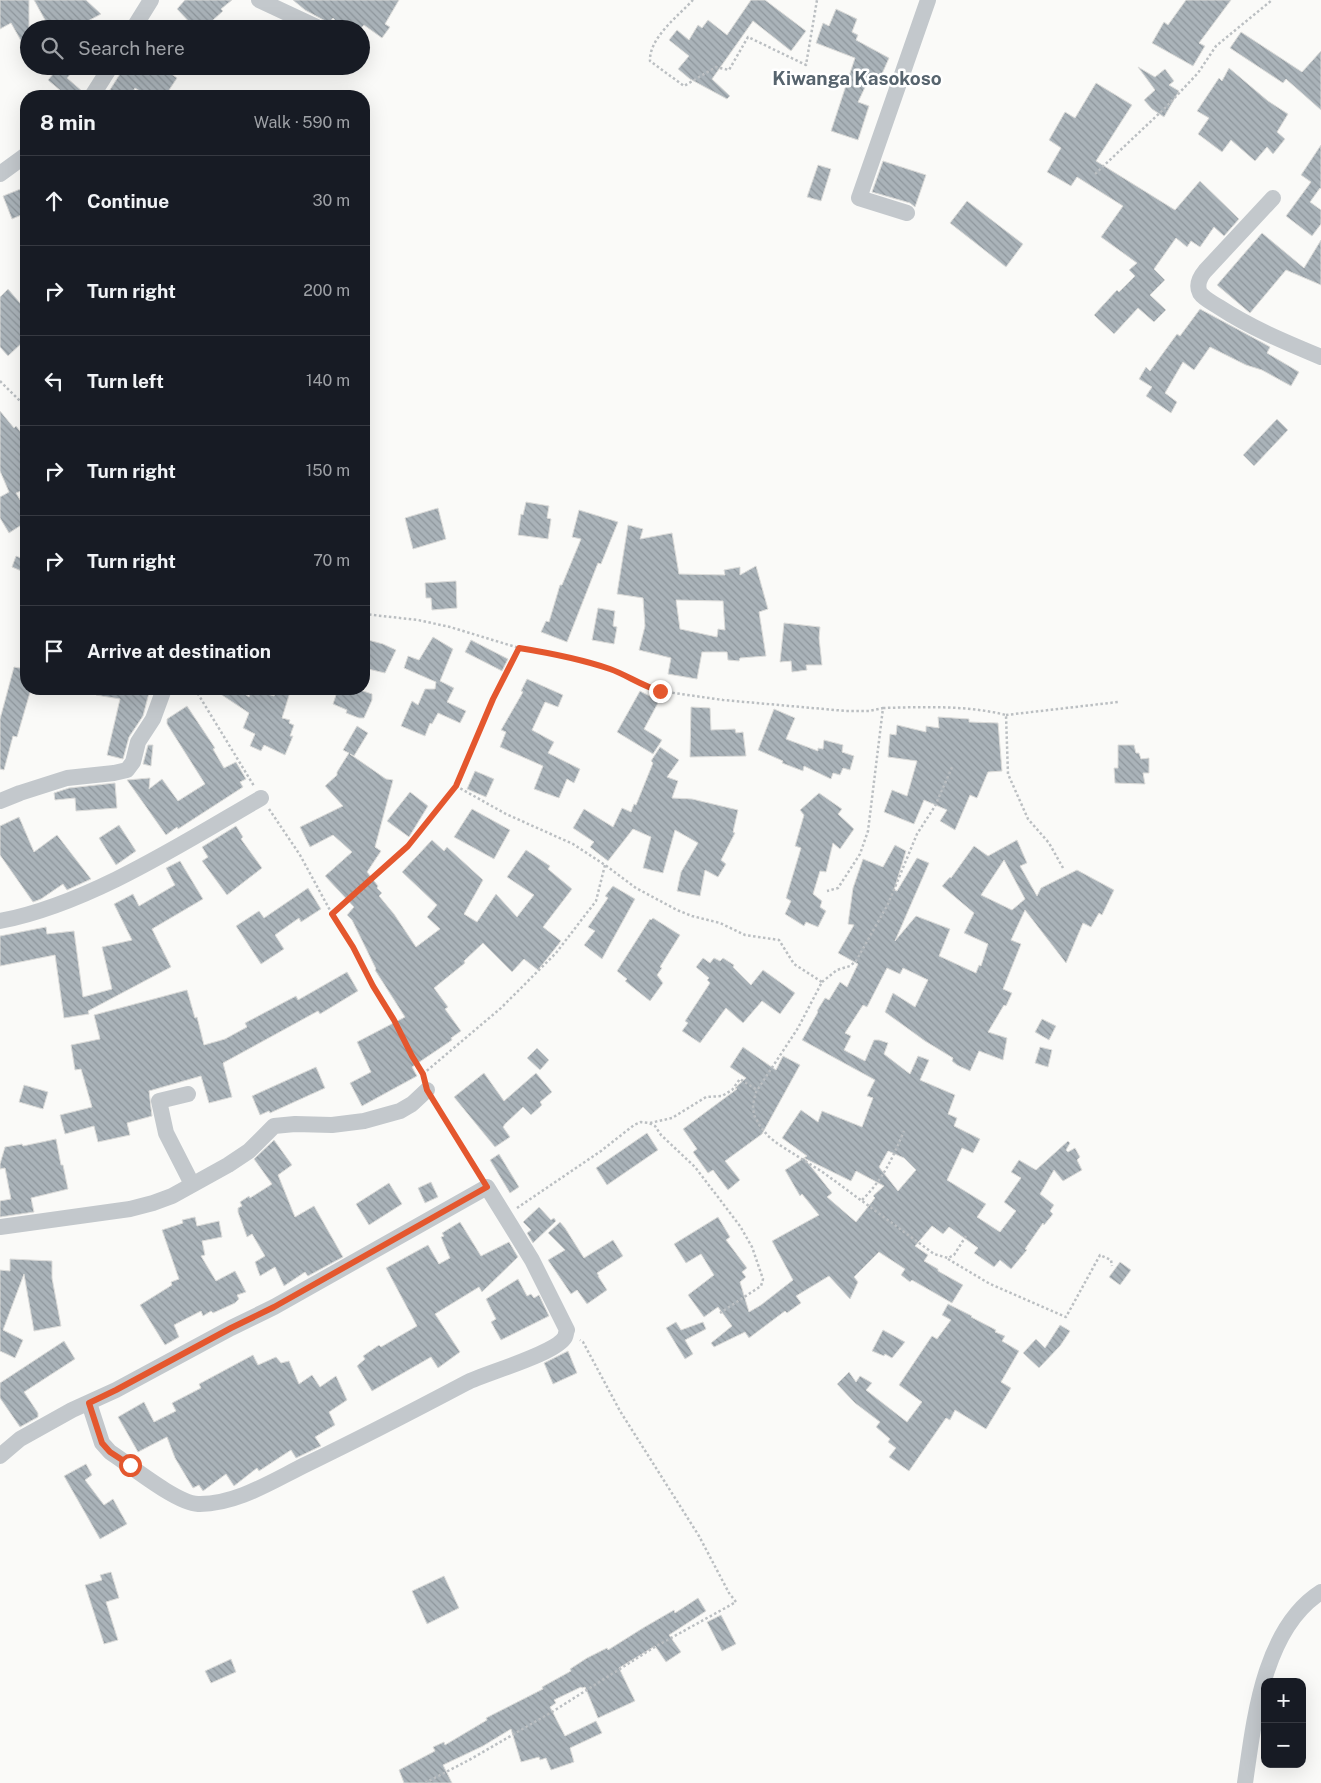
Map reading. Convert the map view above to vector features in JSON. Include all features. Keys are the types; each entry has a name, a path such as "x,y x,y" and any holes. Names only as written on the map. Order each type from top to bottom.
{"street":[{"path":"138,20 150,0"},
{"path":"259,0 302,20"},
{"path":"907,213 859,198 928,0"},
{"path":"96,90 105,75"},
{"path":"0,174 20,159"},
{"path":"1273,198 1205,271 1198,287 1200,293 1206,299 1242,322 1321,357"},
{"path":"0,801 67,778 127,770 133,762 138,742 153,719 162,695"},
{"path":"0,921 58,904 116,879 262,798"},
{"path":"0,1227 130,1209 172,1196 249,1151 274,1126 295,1124 332,1125 364,1121 400,1111 412,1104 425,1082"},
{"path":"188,1094 159,1101 166,1132 192,1184"},
{"path":"0,1456 20,1439 231,1328 274,1307 487,1187 532,1260 567,1330 565,1337 558,1344 544,1352 468,1382 394,1422 248,1493 211,1503 188,1502 110,1452 102,1443 89,1403"},
{"path":"1244,1783 1251,1738 1262,1692 1278,1640 1300,1608 1321,1592"}],"path":[{"path":"693,0 662,33 650,52 650,61 684,86 716,67 729,70 748,38 806,65 817,0"},
{"path":"1095,174 1165,108 1198,73 1216,46 1272,0"},
{"path":"0,381 20,401"},
{"path":"370,615 450,626 519,648 578,659 612,670 660,691 723,700 846,711 935,707 992,711 1006,715 1118,702"},
{"path":"332,914 408,846 456,786 493,699 519,648"},
{"path":"199,695 262,798 300,855 394,1020 425,1082 487,1187"},
{"path":"827,891 838,888 860,854 868,831 882,708"},
{"path":"1006,715 1008,774 1028,818 1049,843 1063,868"},
{"path":"953,765 935,806 917,834 888,904 856,961 850,966 837,970 822,982 798,1028 757,1090 753,1098 754,1115 768,1136 862,1200 934,1254 946,1258 990,1284 1066,1317 1100,1255 1111,1260 1112,1266"},
{"path":"456,786 506,814 573,844 636,888 677,910 720,923 745,935 779,940 794,964 822,982"},
{"path":"425,1082 556,953 596,901 605,865"},
{"path":"505,1216 634,1125 641,1122 649,1123 672,1118 706,1097 722,1096 732,1090 740,1079 757,1090"},
{"path":"649,1123 695,1167 740,1226 752,1247 763,1279 761,1286 720,1313"},
{"path":"862,1200 877,1186 891,1162 904,1131"},
{"path":"946,1258 954,1255 966,1236"},
{"path":"425,1783 552,1712 653,1648 736,1602 699,1536 620,1411 583,1342 567,1330"}],"building":[{"path":"0,0 29,0 29,20 20,20 20,39 11,23 0,29"},
{"path":"34,0 86,0 101,14 90,20 45,20"},
{"path":"185,0 232,0 221,9 223,11 213,20 187,20 177,9"},
{"path":"293,0 399,0 385,24 390,27 382,38 370,29 370,20 335,20 333,18 331,20 323,20 305,10"},
{"path":"751,0 765,0 806,31 791,51 753,21 712,79 730,96 727,99 690,79 678,69 689,56 669,40 677,30 689,40 698,25 702,28 708,20 727,35"},
{"path":"1186,0 1231,0 1199,43 1205,46 1193,66 1152,43 1164,22 1168,25"},
{"path":"836,9 857,19 852,32 858,35 856,40 889,58 878,83 869,79 858,102 869,106 858,140 831,131 855,58 816,43 823,23 829,26"},
{"path":"1241,32 1302,72 1321,51 1321,110 1286,79 1283,83 1230,48"},
{"path":"1138,67 1155,77 1165,69 1174,81 1169,85 1179,91 1164,117 1152,109 1144,100 1155,90"},
{"path":"1229,68 1268,101 1288,114 1277,132 1285,139 1273,154 1267,147 1255,161 1231,140 1222,152 1198,134 1209,118 1197,111 1219,78 1222,81"},
{"path":"52,75 70,75 67,78 81,90 60,90 48,80"},
{"path":"119,75 173,75 177,78 169,90 138,90 135,88 134,90 110,90"},
{"path":"1096,83 1132,105 1096,161 1175,210 1200,181 1239,219 1224,236 1214,227 1200,247 1191,241 1187,247 1176,238 1154,269 1165,280 1150,295 1166,310 1154,322 1138,308 1114,334 1094,315 1117,290 1119,292 1135,276 1129,270 1137,263 1101,237 1123,206 1077,177 1071,186 1047,172 1061,148 1049,140 1065,112 1075,118"},
{"path":"1321,145 1321,189 1310,202 1321,210 1321,224 1312,236 1286,216 1311,182 1301,175"},
{"path":"883,161 926,175 915,207 910,203 872,192"},
{"path":"818,165 831,169 821,201 807,197"},
{"path":"20,189 20,216 12,219 3,196"},
{"path":"967,201 1023,244 1006,267 950,223"},
{"path":"1262,233 1304,268 1321,240 1321,285 1286,270 1250,313 1217,285"},
{"path":"8,289 20,303 20,345 8,356 0,347 0,297"},
{"path":"1200,309 1270,347 1267,353 1299,372 1291,386 1262,370 1246,365 1210,347 1194,370 1183,362 1165,393 1177,402 1171,413 1146,396 1152,387 1139,379 1146,367 1150,371 1177,334 1180,336"},
{"path":"0,411 14,428 16,426 20,431 20,491 16,493 20,500 20,526 9,533 0,518 0,497 9,492 0,471"},
{"path":"1277,419 1288,430 1254,466 1243,455"},
{"path":"526,502 549,506 547,518 551,519 548,539 518,535 521,514 523,515"},
{"path":"438,508 446,539 413,549 405,518"},
{"path":"579,510 618,522 601,564 598,563 567,642 541,632 546,621 549,622 560,585 562,585 581,539 572,537"},
{"path":"628,525 643,529 640,539 672,533 679,574 725,575 724,570 740,567 740,575 756,566 768,609 759,612 766,656 740,658 739,661 728,660 727,652 702,652 697,679 668,674 671,658 639,650 645,626 643,598 617,594","holes":["676,600 723,601 725,630 718,629 717,637 680,629"]},
{"path":"16,556 20,558 20,570 12,567"},
{"path":"456,581 457,608 432,610 431,598 426,598 425,583"},
{"path":"598,608 615,611 613,626 617,627 614,644 592,640"},
{"path":"784,623 820,627 819,638 822,665 806,665 807,670 792,672 791,661 780,662"},
{"path":"433,637 453,649 440,681 454,688 447,702 466,711 460,723 438,713 432,724 430,723 425,736 401,726 412,701 418,705 425,689 435,689 436,682 404,668 408,656 419,660"},
{"path":"471,640 508,659 502,671 465,652"},
{"path":"370,641 396,650 385,673 370,669"},
{"path":"14,667 20,668 20,695 29,695 17,737 13,736 4,770 0,769 0,719"},
{"path":"527,679 563,695 558,707 545,702 532,730 554,742 548,753 580,769 574,783 567,779 559,798 534,789 543,766 500,747 506,732 501,730 523,692 521,691"},
{"path":"640,691 659,701 644,729 662,740 653,754 617,732"},
{"path":"372,694 372,700 364,718 346,713 347,710 333,704 336,695"},
{"path":"96,695 148,695 143,716 129,737 123,759 107,755 120,699"},
{"path":"222,695 246,695 249,697 250,695 289,695 282,718 290,720 289,723 294,725 290,736 293,736 285,755 264,745 261,751 250,746 255,734 243,728 249,713"},
{"path":"187,706 215,748 213,749 224,768 236,762 246,779 240,782 243,787 166,835 127,780 150,778 149,789 162,779 178,801 205,784 167,724 167,719"},
{"path":"691,707 710,708 711,730 735,729 736,733 743,732 746,756 690,757"},
{"path":"774,709 795,718 786,739 818,751 818,748 823,749 824,740 843,745 842,752 854,756 850,770 843,768 840,775 833,773 831,779 804,766 803,771 782,763 783,761 758,750"},
{"path":"938,717 969,719 969,722 998,723 1002,771 988,772 977,798 970,795 955,830 940,821 947,810 924,800 914,824 884,812 892,790 907,796 917,761 888,757 890,734 896,735 897,725 926,732 926,726 939,728"},
{"path":"357,726 368,733 354,756 350,754 386,779 393,780 375,847 381,851 367,872 382,893 379,896 394,914 416,947 440,929 427,917 437,905 402,872 432,840 444,851 447,847 483,880 464,914 477,922 496,894 517,917 534,895 507,877 526,850 550,866 548,869 572,889 543,927 561,941 538,970 524,959 512,972 483,943 464,961 465,963 434,988 448,1007 445,1009 461,1031 451,1038 452,1040 412,1067 417,1076 362,1106 350,1083 371,1072 357,1042 405,1017 375,970 352,920 347,915 354,907 325,876 352,852 333,835 310,847 300,827 343,806 325,786 337,775 349,753 343,750"},
{"path":"148,745 153,745 151,766 143,764"},
{"path":"1118,745 1134,745 1136,753 1139,753 1141,759 1149,758 1149,773 1143,773 1145,784 1115,783 1114,768 1118,768"},
{"path":"660,747 679,760 667,777 678,781 672,798 692,799 738,810 733,832 735,833 721,860 726,864 718,877 705,870 700,896 677,891 681,872 698,843 675,830 663,873 643,868 651,837 633,829 608,861 590,847 594,842 573,828 584,809 613,827 622,808 631,812 634,804 636,805 653,763 651,761"},
{"path":"475,771 494,779 486,797 467,789"},
{"path":"115,783 117,808 76,811 75,798 55,800 54,793 69,788"},
{"path":"410,792 428,806 409,837 387,821"},
{"path":"819,793 842,809 838,814 854,829 840,849 833,843 826,872 820,871 813,894 822,901 820,907 826,911 818,927 806,922 804,926 785,914 791,901 786,898 801,848 795,846 804,815 800,810"},
{"path":"472,809 510,830 494,859 454,837"},
{"path":"19,817 34,852 57,835 91,879 67,890 63,884 41,899 33,902 0,855 0,826"},
{"path":"119,825 136,851 116,865 99,838"},
{"path":"236,826 243,837 241,839 262,868 227,895 202,861 208,857 202,847"},
{"path":"1017,840 1027,863 1020,866 1037,896 1041,888 1077,870 1114,890 1102,915 1099,913 1091,927 1083,923 1066,963 1025,910 1011,940 1021,944 1003,989 1012,993 1006,1006 1004,1005 988,1032 1007,1038 1003,1060 979,1051 970,1071 957,1065 952,1061 953,1058 925,1041 885,1012 893,993 915,1007 928,980 903,968 900,974 887,968 867,1007 863,1005 845,1033 851,1036 844,1050 865,1061 874,1040 888,1043 884,1054 910,1074 918,1056 929,1060 920,1080 955,1095 948,1114 957,1118 954,1126 980,1139 973,1153 962,1148 947,1180 986,1204 977,1217 1000,1232 1016,1211 1004,1202 1021,1178 1011,1172 1019,1160 1036,1170 1068,1141 1070,1143 1066,1150 1068,1152 1075,1148 1080,1157 1077,1160 1082,1170 1063,1181 1054,1170 1040,1194 1054,1205 1050,1211 1053,1214 1044,1225 1043,1223 1025,1249 1027,1250 1011,1269 1000,1260 994,1267 974,1253 978,1248 949,1227 943,1234 932,1226 915,1246 928,1255 924,1261 963,1285 952,1303 912,1280 910,1282 901,1275 905,1269 879,1252 854,1277 858,1282 850,1299 829,1276 796,1296 801,1303 787,1313 785,1311 749,1338 745,1332 714,1347 711,1343 732,1326 718,1307 704,1317 688,1295 714,1275 701,1254 686,1263 674,1244 718,1217 730,1237 726,1240 747,1268 742,1272 746,1277 740,1282 749,1312 761,1305 793,1280 772,1241 819,1215 802,1194 800,1196 785,1170 807,1156 782,1138 801,1110 818,1122 822,1111 862,1127 873,1098 867,1096 875,1080 802,1040 825,998 829,1000 840,982 847,987 858,964 838,953 854,925 848,924 853,888 863,859 883,867 895,845 906,851 894,890 897,891 917,858 929,863 895,941 916,916 950,929 939,956 976,973 979,965 981,966 988,944 964,933 974,913 942,886 951,878 974,846 988,856","holes":["1004,860 1025,899 1012,910 981,895","888,1151 904,1158 916,1170 898,1191 879,1167","804,1158 851,1181 856,1171 884,1186 873,1196 875,1198 856,1222 827,1197 832,1193"]},
{"path":"180,861 203,899 152,929 171,967 88,1011 89,1014 64,1018 55,955 0,966 0,936 46,927 47,934 74,931 83,997 112,989 102,947 132,940 114,904 133,894 139,906 175,885 166,868"},
{"path":"613,886 635,899 602,959 584,945 595,931 588,927 608,898 605,896"},
{"path":"308,888 321,909 301,922 299,918 275,935 284,949 261,964 236,926 259,911 264,918"},
{"path":"653,918 680,935 660,967 662,968 657,975 663,983 650,1001 625,981 627,979 617,971 650,919"},
{"path":"703,958 710,963 714,958 720,961 723,958 734,965 733,967 751,985 763,970 795,993 780,1014 762,1001 743,1023 726,1008 700,1043 682,1031 688,1023 685,1021 710,983 707,980 709,978 696,967"},
{"path":"347,972 358,991 320,1014 318,1011 223,1063 232,1097 209,1103 201,1076 149,1091 152,1116 127,1123 130,1135 98,1142 94,1126 65,1134 60,1115 92,1107 81,1069 75,1070 71,1045 100,1039 94,1015 187,990 195,1018 197,1017 204,1045 225,1039 247,1027 245,1023 296,996 298,1000"},
{"path":"1042,1019 1056,1026 1049,1040 1035,1032"},
{"path":"743,1047 776,1070 783,1056 800,1065 762,1134 725,1161 740,1180 728,1190 713,1170 708,1173 693,1152 697,1149 683,1129 737,1089 735,1088 746,1078 730,1067"},
{"path":"1040,1047 1052,1050 1048,1067 1035,1063"},
{"path":"537,1048 549,1060 540,1070 527,1058"},
{"path":"316,1067 325,1088 270,1113 269,1111 260,1115 252,1096"},
{"path":"484,1073 504,1101 536,1073 552,1092 540,1102 542,1105 531,1115 523,1107 505,1124 503,1127 510,1137 495,1147 454,1097"},
{"path":"24,1085 48,1092 43,1109 19,1102"},
{"path":"647,1133 658,1150 607,1185 596,1168"},
{"path":"56,1139 68,1189 31,1198 34,1212 0,1217 0,1201 11,1199 5,1168 0,1169 5,1147 22,1144 23,1146"},
{"path":"274,1140 292,1165 278,1175 295,1217 314,1206 343,1257 308,1276 305,1272 284,1286 275,1267 260,1276 255,1262 265,1256 252,1234 247,1237 238,1212 238,1208 242,1206 240,1202 272,1184 254,1159"},
{"path":"499,1154 519,1187 510,1193 490,1160"},
{"path":"431,1182 438,1197 425,1203 418,1188"},
{"path":"389,1183 402,1204 369,1225 356,1204"},
{"path":"539,1207 551,1220 554,1218 556,1221 533,1243 527,1233 531,1230 523,1222"},
{"path":"195,1217 197,1226 219,1221 222,1237 202,1241 205,1255 201,1256 216,1281 235,1271 246,1292 237,1295 239,1299 235,1303 213,1313 211,1311 203,1316 201,1311 174,1325 179,1337 165,1345 140,1305 172,1285 171,1282 179,1279 162,1230 183,1223 182,1220"},
{"path":"460,1222 481,1256 509,1242 518,1257 482,1292 479,1287 435,1314 460,1352 438,1368 431,1357 372,1391 357,1366 365,1359 363,1356 379,1345 381,1347 417,1326 386,1268 428,1245 439,1264 450,1258 441,1237 444,1236 442,1233"},
{"path":"560,1222 584,1258 613,1240 623,1256 597,1273 607,1290 587,1304 577,1290 571,1294 548,1260 565,1250 548,1233"},
{"path":"10,1259 52,1261 52,1278 61,1326 34,1331 24,1274 3,1330 23,1340 15,1358 0,1351 0,1270 10,1271"},
{"path":"1120,1262 1131,1270 1120,1285 1109,1277"},
{"path":"518,1279 527,1296 531,1294 534,1298 539,1295 549,1316 501,1340 491,1322 496,1319 486,1299"},
{"path":"948,1304 996,1330 995,1332 1005,1336 1002,1341 1019,1351 1001,1382 1011,1388 986,1429 955,1410 950,1420 946,1418 909,1471 889,1457 896,1448 888,1442 890,1439 876,1427 880,1422 855,1403 837,1384 849,1372 856,1382 860,1376 872,1383 866,1390 907,1422 922,1402 899,1385 932,1336 937,1339 951,1320 942,1315"},
{"path":"676,1322 681,1330 703,1322 706,1329 685,1340 693,1354 685,1359 666,1328"},
{"path":"1060,1325 1070,1331 1060,1346 1039,1368 1023,1353 1036,1339 1045,1348"},
{"path":"883,1330 905,1342 892,1358 872,1351"},
{"path":"64,1341 75,1359 24,1392 38,1413 38,1417 20,1427 0,1398 0,1383"},
{"path":"568,1351 577,1373 553,1384 544,1363"},
{"path":"253,1355 258,1365 276,1357 281,1363 289,1361 299,1384 312,1375 320,1387 336,1376 347,1400 329,1412 335,1425 315,1437 321,1446 296,1458 291,1450 259,1471 257,1468 234,1486 226,1474 203,1491 199,1485 193,1488 175,1458 167,1437 138,1452 118,1417 144,1402 154,1422 176,1411 172,1403 201,1388 199,1384"},
{"path":"86,1464 92,1475 85,1480 104,1505 113,1499 127,1524 100,1539 64,1476"},
{"path":"111,1572 119,1598 106,1602 118,1640 104,1644 85,1585 102,1580 100,1575"},
{"path":"444,1576 459,1608 427,1624 412,1591"},
{"path":"698,1598 706,1611 669,1635 681,1652 666,1662 655,1646 619,1668 635,1701 598,1718 585,1687 581,1687 554,1700 556,1703 550,1707 565,1736 596,1721 602,1733 570,1748 574,1762 551,1770 546,1758 540,1760 539,1757 521,1762 511,1729 483,1746 443,1765 452,1783 404,1783 399,1770 435,1751 433,1747 444,1742 445,1745 487,1720 486,1718 543,1689 542,1687 571,1671 570,1669 587,1658 607,1648 608,1650 674,1610 675,1613"},
{"path":"721,1615 736,1644 722,1651 707,1622"},
{"path":"231,1659 236,1672 211,1683 205,1671"}],"district":[{"name":"Kiwanga Kasokoso","path":"857,78"}],"route":[{"path":"130,1465 110,1452 102,1443 89,1403 274,1307 487,1187 427,1090 423,1074 394,1020 332,914 408,846 456,786 493,699 519,648 578,659 612,670 660,691"}]}
